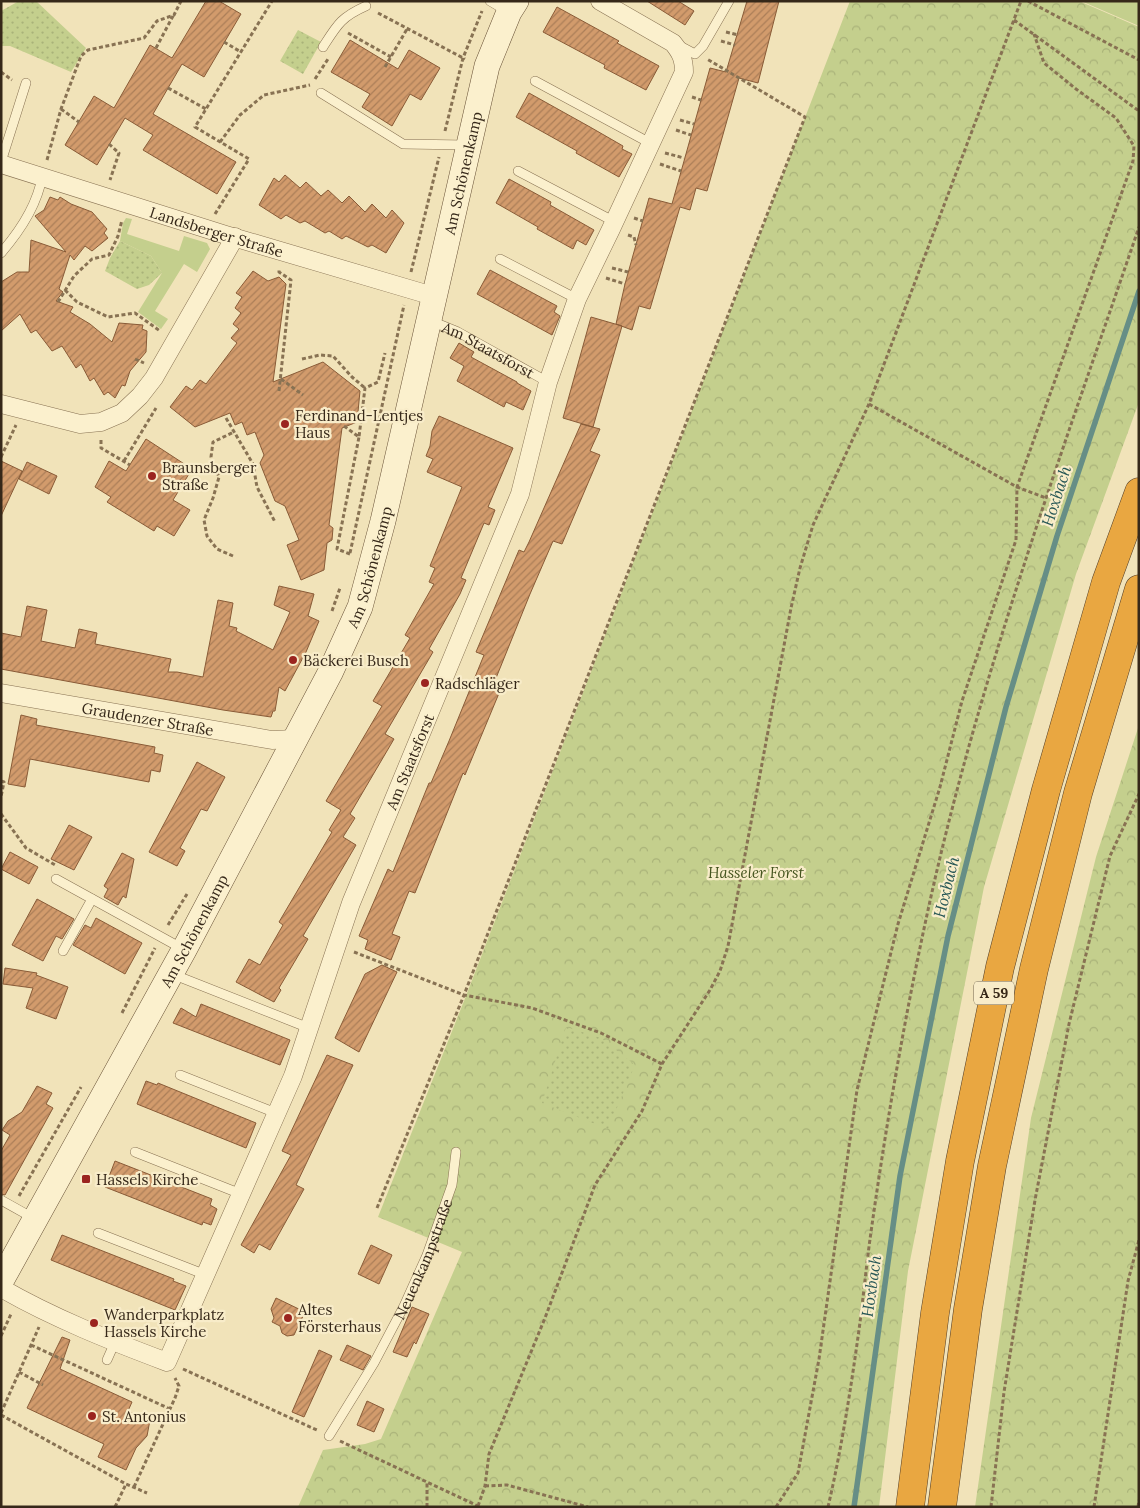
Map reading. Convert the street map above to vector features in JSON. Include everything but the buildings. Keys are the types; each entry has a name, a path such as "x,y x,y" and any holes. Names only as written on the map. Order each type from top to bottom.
{"highway":[{"name":"A 59","path":"910,1507 935,1313 960,1161 1000,967 1046,790 1106,582 1139,492"},
{"name":"A 59","path":"942,1507 973,1280 992,1166 1034,969 1078,793 1139,589"}],"main road":[{"name":"Am Schönenkamp","path":"1,1281 184,950 330,673 360,607 383,521 487,66 505,5"}],"street":[{"path":"600,1 673,43"},
{"name":"Am Staatsforst","path":"167,1362 293,1076 336,944 373,847 520,494 548,382 577,300 684,72 684,62 681,53 673,43"},
{"name":"Landsberger Straße","path":"1,163 207,229 434,296"},
{"path":"1,404 80,424 101,422 122,413 140,396 154,378 235,237"},
{"name":"Graudenzer Straße","path":"1,693 272,740 295,739"},
{"path":"1,1288 115,1342 167,1362"}],"lane":[{"path":"673,43 695,54 703,46 729,1"},
{"path":"323,47 338,22 366,6"},
{"path":"535,81 650,143"},
{"path":"1,163 26,83"},
{"path":"321,93 403,144 469,145"},
{"path":"518,171 615,222"},
{"path":"1,253 32,210 42,177"},
{"path":"500,258 577,300"},
{"name":"Am Staatsforst","path":"428,320 458,332 548,382"},
{"path":"56,879 184,950"},
{"path":"63,951 92,899"},
{"path":"171,974 309,1028"},
{"path":"180,1075 276,1113"},
{"path":"135,1152 241,1194"},
{"name":"Neuenkampstraße","path":"328,1436 374,1363 404,1306 427,1255 452,1185 456,1152"},
{"path":"1,1200 35,1219"},
{"path":"98,1233 206,1275"},
{"path":"107,1360 115,1342"}],"path":[{"path":"156,48 180,1"},
{"path":"207,229 249,159 195,127 272,1"},
{"path":"478,1506 484,1486 489,1454 545,1318 595,1185 642,1111 662,1064 710,990 723,963 728,946 800,568 813,525 869,404 1021,1"},
{"path":"1028,1 1139,60"},
{"path":"366,6 407,30 460,57 487,66"},
{"path":"42,177 61,109 80,56 88,50 144,38 157,21 174,16"},
{"path":"1014,20 1139,111"},
{"path":"385,68 407,30"},
{"path":"345,31 391,56"},
{"path":"776,1507 798,1473 819,1359 857,1090 898,924 940,787 962,701 1016,540 1017,487 1133,161 1134,146 1116,118 1044,63 1034,34"},
{"path":"224,42 241,52"},
{"path":"220,142 240,115 264,95 312,84 331,54"},
{"path":"377,1208 464,995 805,116 712,61 695,54"},
{"path":"168,88 206,109"},
{"path":"61,109 79,122"},
{"path":"109,144 119,153 109,183"},
{"path":"58,302 74,276 92,259 109,255 118,236 123,215"},
{"path":"828,1507 840,1455 888,1123 932,892 968,750 1046,498 1139,228"},
{"path":"279,390 291,280 279,272 280,264"},
{"path":"347,563 408,289"},
{"path":"65,290 78,302 108,317 135,313 164,334"},
{"path":"365,388 378,382 385,353"},
{"path":"302,359 320,355 333,356 365,388"},
{"path":"280,378 303,395"},
{"path":"350,554 337,549 359,437 365,388"},
{"path":"869,404 1017,487 1046,498"},
{"path":"124,462 156,408"},
{"path":"226,418 252,464 257,487 274,522"},
{"path":"1,456 18,420"},
{"path":"101,422 101,448 130,465"},
{"path":"344,426 359,437"},
{"path":"233,556 217,550 207,536 204,520 219,476 211,458 213,442 234,432"},
{"path":"331,613 342,580"},
{"path":"1,781 4,782 1,797"},
{"path":"991,1507 1004,1392 1035,1200 1069,1024 1110,856 1139,794"},
{"path":"1,814 26,848 62,868 56,879"},
{"path":"121,1014 160,938 189,890"},
{"path":"336,944 464,995 532,1008 601,1033 662,1064"},
{"path":"13,1207 84,1081"},
{"path":"1094,1507 1128,1280 1139,1240"},
{"path":"46,1310 1,1414 126,1484 147,1493"},
{"path":"31,1345 170,1409"},
{"path":"134,1487 179,1386 167,1362"},
{"path":"19,1372 42,1385"},
{"path":"427,1481 427,1507"},
{"path":"115,1507 126,1484"},
{"path":"484,1486 507,1485 588,1507"},
{"path":"1138,1507 1139,1500"}],"green space":[{"path":"19,1 36,1 86,48 71,72 10,46 1,46 1,11"},
{"name":"Hasseler Forst","path":"850,1 1079,1 1139,27 1139,402 1076,574 984,887 908,1271 879,1507 298,1507 323,1450 365,1444 381,1439 462,1252 378,1217 464,1001"},
{"path":"1081,1 1139,1 1139,26"},
{"path":"298,30 321,42 303,74 280,61"},
{"path":"126,218 132,219 127,234 179,251 184,236 207,243 210,249 197,272 184,264 155,311 168,319 161,329 138,312 162,273 151,256 120,241 123,223"},
{"path":"120,241 151,256 162,273 149,285 137,289 105,271"},
{"path":"1139,725 1139,1507 975,1507 1031,1118 1096,857"},
{"path":"566,1027 601,1038 635,1065 608,1129 542,1103"}],"waterway":[{"name":"Hoxbach","path":"854,1507 900,1176 948,936 1006,707 1057,536 1139,291"}],"place":[{"name":"Ferdinand-Lentjes Haus","path":"285,424"},
{"name":"Braunsberger Straße","path":"152,476"},
{"name":"Bäckerei Busch","path":"293,660"},
{"name":"Radschläger","path":"425,683"},
{"name":"Hassels Kirche","path":"86,1179"},
{"name":"Altes Försterhaus","path":"288,1318"},
{"name":"Wanderparkplatz Hassels Kirche","path":"94,1323"},
{"name":"St. Antonius","path":"92,1416"}]}
